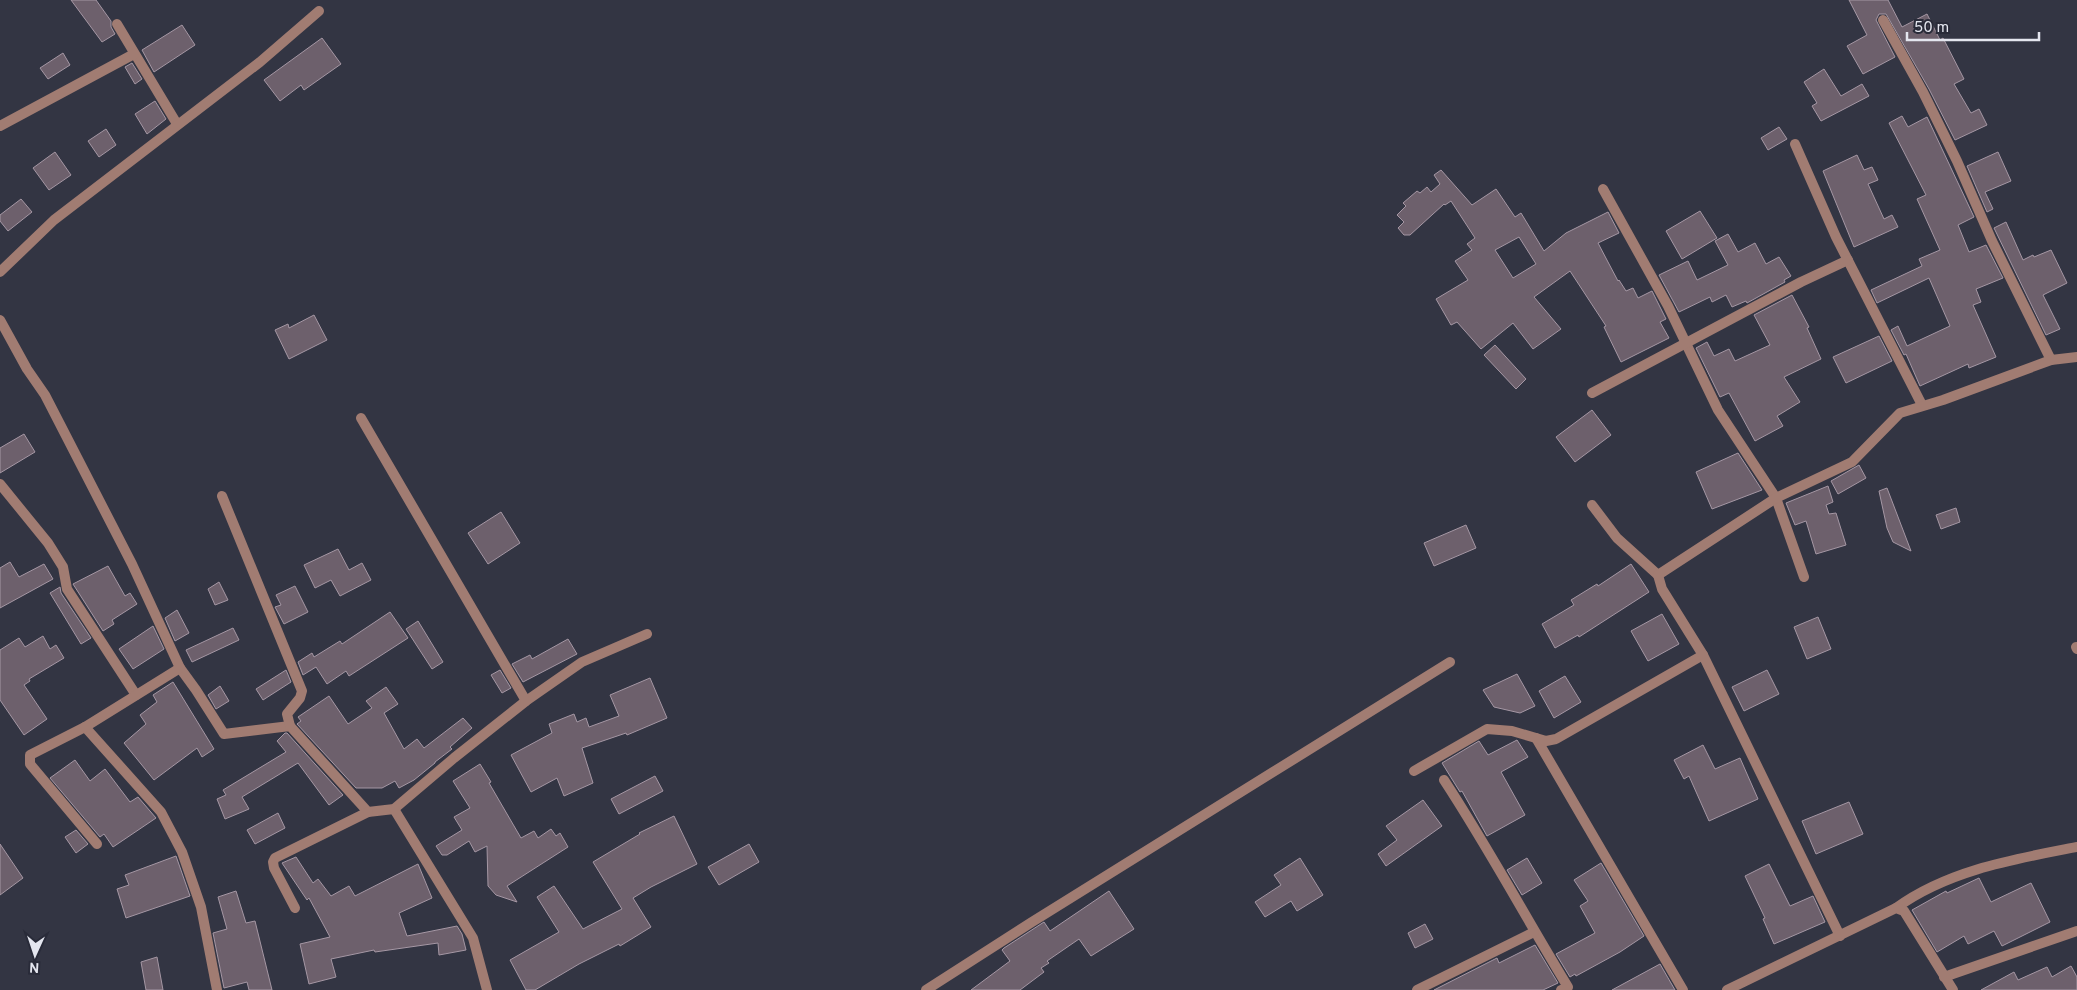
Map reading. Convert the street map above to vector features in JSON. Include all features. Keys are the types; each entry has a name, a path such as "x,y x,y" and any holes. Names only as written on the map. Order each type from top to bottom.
{"street":[{"path":"0,272 54,220 260,62 319,11"},
{"path":"1883,20 1923,92 1957,161 1992,241 2051,360"},
{"path":"117,24 177,124"},
{"path":"0,126 134,54"},
{"path":"1795,144 1848,260 1922,406"},
{"path":"1603,189 1686,343 1718,410 1776,498 1804,576"},
{"path":"1592,393 1848,260"},
{"path":"0,320 27,369 45,395 132,564 180,668 224,734 290,726"},
{"path":"1658,575 1776,498 1852,462 1900,413 1943,400 2051,360 2077,357"},
{"path":"361,418 526,701"},
{"path":"0,484 48,543 63,567 67,589 136,695"},
{"path":"222,496 302,691 300,698 287,714 290,726 368,812"},
{"path":"1592,505 1617,538 1658,575 1662,589 1703,655 1840,936"},
{"path":"295,908 274,868 272,862 275,858 368,812 394,809 526,701 582,662 647,634"},
{"path":"1414,771 1487,729 1512,731 1546,741 1556,739 1703,655"},
{"path":"926,990 1040,916 1450,662"},
{"path":"97,844 30,764 30,755 85,727 180,668"},
{"path":"85,727 161,812 182,852 201,907 217,990"},
{"path":"1536,738 1683,990"},
{"path":"1444,780 1478,832 1534,932 1568,987 1562,990"},
{"path":"394,809 473,938 487,990"},
{"path":"1727,990 1896,908 1910,897 1964,873 2077,847"},
{"path":"1896,908 1904,911 1953,990"},
{"path":"1944,977 2077,931"},
{"path":"1417,990 1534,932"}],"building":[{"path":"71,0 96,0 111,21 111,27 115,34 102,42"},
{"path":"1849,0 1888,0 1902,27 1927,14 1940,40 1943,38 1964,79 1954,84 1971,113 1979,109 1987,125 1955,140 1929,89 1886,14 1879,14 1876,20 1895,57 1863,74 1847,46 1867,35"},
{"path":"182,25 195,45 154,72 142,50"},
{"path":"322,38 341,64 304,90 301,85 280,101 264,80"},
{"path":"63,53 70,65 48,79 40,68"},
{"path":"132,63 142,79 135,84 125,67"},
{"path":"1824,69 1841,96 1862,84 1869,96 1821,121 1812,106 1817,103 1804,82"},
{"path":"155,101 166,119 147,134 135,114"},
{"path":"1902,116 1908,127 1927,117 1974,217 1958,225 1969,252 1986,245 2003,278 1976,289 1981,302 1973,305 1996,357 1969,368 1968,364 1920,386 1906,354 1904,355 1891,330 1898,326 1907,346 1950,326 1929,278 1877,303 1871,290 1922,266 1919,259 1940,250 1917,199 1926,195 1889,123"},
{"path":"1779,127 1787,139 1768,150 1761,138"},
{"path":"106,129 116,145 99,157 88,141"},
{"path":"55,152 71,175 49,190 33,168"},
{"path":"1998,152 2011,181 1985,192 1993,209 1987,212 1967,166"},
{"path":"1857,155 1864,170 1872,167 1878,180 1868,184 1884,219 1892,215 1898,227 1854,247 1823,171"},
{"path":"1441,170 1472,205 1496,189 1515,217 1521,213 1544,251 1566,233 1608,212 1619,233 1598,243 1618,281 1626,291 1633,288 1638,298 1652,291 1666,319 1660,322 1669,338 1621,362 1604,327 1606,326 1570,271 1534,297 1561,329 1533,349 1513,323 1481,349 1457,322 1451,325 1436,299 1468,280 1455,261 1472,250 1467,244 1475,238 1451,201 1444,204 1410,235 1404,235 1398,228 1404,222 1397,215 1406,206 1403,203 1417,191 1420,193 1427,187 1431,192 1440,184 1434,175","holes":["1519,237 1536,264 1513,278 1495,250"]},
{"path":"21,199 32,212 8,231 0,221 0,215"},
{"path":"1700,211 1717,238 1682,259 1666,231"},
{"path":"2006,222 2023,260 2051,250 2067,283 2043,295 2060,329 2046,335 1994,228"},
{"path":"1728,234 1738,252 1755,243 1766,264 1779,257 1791,276 1784,280 1785,282 1747,303 1746,301 1732,307 1726,295 1712,302 1710,297 1679,312 1659,275 1688,261 1697,280 1728,265 1715,241"},
{"path":"1792,295 1809,327 1807,328 1821,359 1784,377 1800,402 1777,416 1783,426 1755,441 1729,393 1720,397 1696,348 1707,342 1714,356 1729,349 1735,361 1770,345 1754,315"},
{"path":"314,315 327,340 289,359 275,330 288,324 289,328"},
{"path":"1879,336 1892,361 1846,383 1833,357"},
{"path":"1495,345 1526,379 1516,389 1484,355"},
{"path":"1592,410 1611,435 1575,462 1556,437"},
{"path":"24,434 35,452 0,473 0,448"},
{"path":"1738,453 1762,490 1712,509 1696,472"},
{"path":"1859,465 1866,478 1838,494 1831,481"},
{"path":"1828,486 1833,502 1826,505 1829,514 1836,513 1846,545 1816,554 1806,521 1795,525 1786,503"},
{"path":"1887,488 1911,551 1893,542 1887,528 1879,491"},
{"path":"1956,508 1960,522 1941,529 1936,515"},
{"path":"501,512 520,543 488,564 468,533"},
{"path":"1466,525 1476,548 1434,566 1424,543"},
{"path":"338,549 349,570 362,563 371,580 340,596 331,580 315,588 304,565"},
{"path":"10,562 19,577 44,564 53,579 0,608 0,568"},
{"path":"1631,564 1649,592 1579,637 1578,635 1555,648 1542,624 1574,605 1571,600 1597,584 1598,586"},
{"path":"108,566 125,596 130,593 137,604 112,620 114,624 103,631 73,584"},
{"path":"219,582 228,600 215,605 208,589"},
{"path":"295,586 308,612 284,624 275,607 281,605 276,595"},
{"path":"60,587 61,593 91,638 81,644 50,593"},
{"path":"177,610 189,633 175,641 165,618"},
{"path":"390,612 408,638 349,676 346,671 327,684 316,667 303,675 298,662 312,653 314,657 340,641 342,644"},
{"path":"1662,614 1679,644 1648,661 1631,631"},
{"path":"1818,617 1831,649 1807,659 1794,627"},
{"path":"418,621 443,662 432,669 406,629"},
{"path":"153,626 164,649 133,669 119,649"},
{"path":"233,628 239,640 192,662 186,650"},
{"path":"43,636 50,649 56,645 64,658 29,679 30,681 24,685 47,719 24,735 0,700 0,650 19,638 25,647"},
{"path":"568,639 577,654 523,682 512,664 530,655 532,659"},
{"path":"286,670 291,682 263,700 256,689"},
{"path":"500,670 511,688 502,693 491,675"},
{"path":"1767,670 1779,694 1744,711 1732,687"},
{"path":"1517,674 1535,706 1520,713 1494,707 1483,690"},
{"path":"1565,676 1581,702 1554,718 1539,691"},
{"path":"650,678 667,718 627,735 626,733 582,748 593,783 564,796 557,778 531,792 511,755 552,733 549,724 574,714 577,722 586,718 589,727 619,716 610,695"},
{"path":"173,682 214,749 202,757 197,748 154,780 124,743 146,724 140,715 157,702 153,695"},
{"path":"220,686 229,701 216,709 208,695"},
{"path":"386,687 398,704 384,713 404,749 417,739 424,748 463,718 472,728 450,747 452,749 435,763 414,780 399,788 395,781 382,788 356,788 297,724 301,721 298,717 329,696 348,724 372,708 366,701"},
{"path":"285,733 343,795 329,805 298,763 242,797 249,809 225,819 217,799 226,795 223,790 286,752 277,741"},
{"path":"1517,740 1528,757 1501,772 1525,815 1487,836 1462,791 1460,792 1442,763 1479,741 1488,755"},
{"path":"1703,745 1715,769 1740,758 1758,799 1709,821 1689,776 1684,779 1674,760"},
{"path":"75,760 90,781 105,769 130,802 138,797 156,818 113,847 104,834 100,837 50,778"},
{"path":"480,764 521,838 534,831 538,838 551,829 556,836 560,833 568,847 507,886 517,902 496,895 488,886 487,846 475,852 469,841 447,855 442,855 436,846 462,830 454,817 470,808 453,781"},
{"path":"655,776 663,791 619,814 611,799"},
{"path":"1423,800 1442,826 1386,866 1378,854 1397,840 1386,826"},
{"path":"1849,802 1863,834 1816,854 1802,821"},
{"path":"278,813 285,828 255,844 247,830"},
{"path":"674,816 697,864 633,898 651,927 620,946 619,944 579,964 535,990 526,990 510,960 559,932 537,897 554,886 583,929 622,909 593,862 639,833"},
{"path":"76,830 88,844 76,853 65,837"},
{"path":"0,844 23,878 0,895"},
{"path":"749,844 759,862 719,885 708,867"},
{"path":"176,856 190,896 126,918 117,889 129,885 125,875"},
{"path":"296,857 313,883 318,879 331,896 349,886 355,896 418,864 432,898 399,913 407,936 457,926 462,934 466,950 439,955 438,943 375,952 374,950 331,959 336,977 309,984 300,944 330,937 309,898 307,900 282,863"},
{"path":"1300,858 1323,895 1297,911 1291,901 1265,917 1255,902 1281,885 1274,875"},
{"path":"1527,858 1542,883 1522,895 1507,870"},
{"path":"1601,863 1644,936 1620,952 1576,976 1575,974 1570,977 1556,954 1595,933 1580,906 1588,901 1574,880"},
{"path":"1769,864 1790,906 1813,896 1825,922 1774,944 1763,919 1765,918 1745,876"},
{"path":"1979,878 1991,902 2031,883 2050,922 2002,946 1994,931 1968,944 1964,936 1937,952 1912,910 1946,891 1947,893"},
{"path":"236,891 246,923 255,921 272,990 249,990 247,982 224,988 213,933 227,929 218,897"},
{"path":"1109,891 1134,929 1091,956 1079,939 1047,961 1049,963 1041,968 1044,972 1020,990 971,990 1010,961 1002,950 1004,948 1044,922 1050,931"},
{"path":"1425,924 1433,939 1415,948 1408,933"},
{"path":"1535,945 1558,983 1543,990 1434,990 1497,958 1499,963"},
{"path":"157,957 163,990 146,990 141,962"},
{"path":"1660,964 1675,990 1612,990"},
{"path":"2071,966 2077,977 2077,990 1981,990 2014,972 2018,980 2047,967 2052,977"}]}
